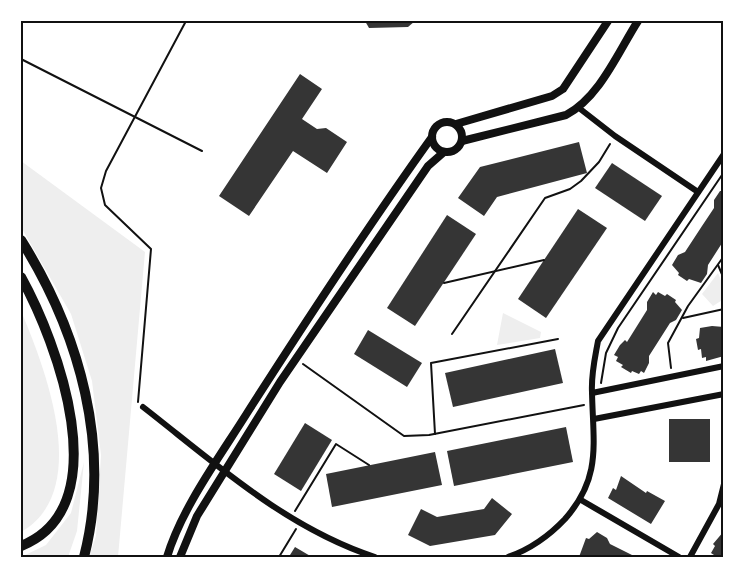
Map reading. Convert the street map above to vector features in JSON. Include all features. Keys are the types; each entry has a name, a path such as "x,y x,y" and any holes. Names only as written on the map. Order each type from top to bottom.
{"highway":[{"path":"21,240 57,306 80,371 87,402 94,481 84,557"},
{"path":"21,277 40,316 58,363 72,423 74,448 68,491 60,513 49,530 34,541 21,546"}],"street":[{"path":"456,124 530,103 563,89 608,21"},
{"path":"432,137 436,148 444,152 454,151 462,141 566,115 579,108 590,96 638,21"},
{"path":"579,108 615,136 698,192"},
{"path":"167,557 172,541 215,464 286,352 440,123 445,121 456,124 461,129 462,141"},
{"path":"180,557 197,516 296,359 428,166 444,152"},
{"path":"508,557 524,551 550,535 581,500 590,477 594,419 592,370 598,341 723,158"},
{"path":"592,393 724,366"},
{"path":"594,419 724,394"},
{"path":"140,407 290,519 298,528 375,557"},
{"path":"690,557 716,512 724,484"},
{"path":"581,500 679,557"}],"path":[{"path":"140,407 151,249 105,205 101,188 106,171 186,21"},
{"path":"21,59 202,151"},
{"path":"452,334 544,198 570,189 581,181 599,162 615,136"},
{"path":"600,391 606,353 618,328 724,172"},
{"path":"673,376 668,343 681,318 724,256"},
{"path":"444,283 544,260"},
{"path":"718,265 724,279"},
{"path":"681,318 724,309"},
{"path":"435,434 431,363 558,339"},
{"path":"296,359 404,436 435,434 593,403"},
{"path":"290,519 336,444 369,465"},
{"path":"279,557 298,528"}],"shaded area":[{"path":"21,161 145,252 118,557 89,557 96,536 101,455 92,381 71,314 21,227"},
{"path":"718,273 724,287 724,299 713,306 702,294"},
{"path":"21,311 51,395 57,428 59,459 55,488 43,513 21,532"},
{"path":"503,313 541,332 540,338 497,345"},
{"path":"84,462 77,531 68,557 21,557 46,545 71,513"}],"building":[{"path":"365,21 415,21 408,27 369,28"},
{"path":"300,74 322,89 302,119 317,129 326,128 347,142 327,173 293,151 249,216 219,196"},
{"path":"579,142 587,173 497,197 484,216 458,198 480,167"},
{"path":"612,163 662,196 645,221 595,188"},
{"path":"720,191 724,191 724,240 708,265 707,274 701,283 689,279 687,281 678,275 679,273 672,265 678,255 685,252 714,208 714,200"},
{"path":"578,209 607,228 546,318 518,299"},
{"path":"447,215 476,234 415,326 387,308"},
{"path":"653,292 656,295 658,292 665,296 667,294 676,300 675,302 682,310 676,320 670,323 649,356 649,363 644,373 641,371 639,374 632,371 631,373 621,367 623,365 616,361 618,357 614,355 625,340 627,342 647,310 647,302"},
{"path":"724,327 724,356 706,361 706,357 702,358 701,349 698,350 696,339 699,338 700,328"},
{"path":"368,330 422,363 407,387 354,354"},
{"path":"555,349 563,383 453,407 445,373"},
{"path":"669,419 710,419 710,462 669,462"},
{"path":"305,423 332,440 301,491 274,474"},
{"path":"566,427 573,462 454,486 447,451"},
{"path":"435,452 442,485 332,507 326,474"},
{"path":"621,476 646,493 647,491 665,501 651,524 608,498 613,488 616,490"},
{"path":"492,498 512,514 495,535 430,546 408,535 421,509 437,517 484,509"},
{"path":"724,531 724,557 712,557 714,555 711,553 715,546 713,544"},
{"path":"597,532 607,538 610,544 632,555 631,557 579,557 586,538 589,539"},
{"path":"295,547 312,557 293,557 290,555"}]}
